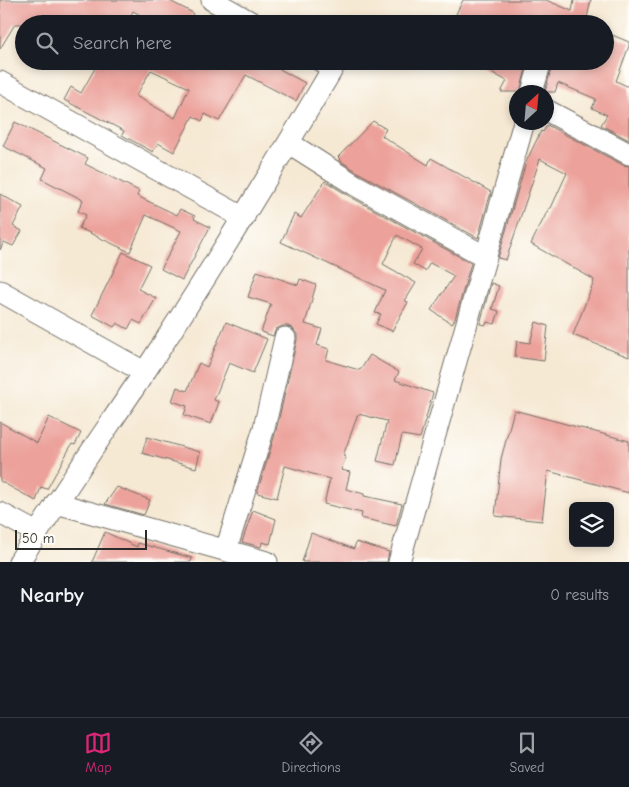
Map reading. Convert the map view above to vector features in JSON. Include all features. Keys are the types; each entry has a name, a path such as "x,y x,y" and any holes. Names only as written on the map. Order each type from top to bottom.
{"street":[{"path":"212,0 238,15"},
{"path":"19,562 244,218 332,70"},
{"path":"534,85 538,70"},
{"path":"0,82 244,218"},
{"path":"554,114 629,154"},
{"path":"399,562 522,130"},
{"path":"288,143 355,186 486,257"},
{"path":"0,290 144,372"},
{"path":"226,550 264,428 285,338"},
{"path":"56,503 267,562"},
{"path":"0,513 37,533"}],"building":[{"path":"0,0 168,0 193,13 192,15 140,15 133,11 131,15 15,15 15,24 0,49"},
{"path":"463,0 546,0 572,11 574,0 591,0 588,15 456,14"},
{"path":"614,36 629,42 616,81 629,87 629,140 601,125 607,115 592,108 596,99 558,83 555,92 554,85 547,85 551,70 614,70"},
{"path":"94,70 151,70 281,70 305,83 296,101 246,75 219,121 205,114 202,121 193,116 174,152 158,143 153,152 122,135 124,131 64,100 71,87 81,93","holes":["151,70 189,88 175,118 136,96"]},
{"path":"487,70 526,70 522,85 509,85 509,92 501,92 507,81"},
{"path":"373,121 386,129 382,136 428,165 431,158 491,192 478,238 339,160 338,157"},
{"path":"15,122 88,158 85,164 139,191 137,196 177,215 180,209 195,216 194,219 210,227 182,280 161,269 181,231 146,215 130,252 79,228 86,215 78,211 83,200 42,179 47,168 3,146"},
{"path":"554,129 623,165 629,166 629,357 573,335 594,281 531,244 549,208 551,208 567,173 540,159 506,260 498,258 526,162 541,131 543,132 544,130"},
{"path":"325,181 471,263 452,324 431,310 454,276 430,263 425,271 413,264 422,249 397,235 383,264 416,283 405,301 408,302 392,331 376,324 381,314 375,313 385,290 281,242 294,214 301,218"},
{"path":"0,194 23,207 13,226 22,231 13,246 4,242 0,250"},
{"path":"123,252 150,265 138,289 156,298 141,324 133,320 128,329 117,323 114,327 92,315"},
{"path":"257,271 298,285 300,279 316,285 305,324 322,329 317,345 329,349 326,360 359,370 370,355 399,372 395,380 433,393 420,438 402,435 395,465 377,461 387,421 358,414 343,456 346,457 341,470 350,472 346,489 364,494 364,496 402,504 396,526 361,518 362,513 324,504 330,479 285,466 277,498 257,493 276,431 297,334 288,326 276,329 273,336 261,332 271,304 248,297"},
{"path":"491,283 499,286 492,309 499,311 495,324 487,322 486,325 480,324"},
{"path":"226,322 267,339 253,373 229,363 214,400 219,402 211,424 184,415 187,406 172,401 177,387 187,391 199,363 207,367"},
{"path":"536,322 548,326 544,361 515,357 517,341 530,343"},
{"path":"514,410 629,441 629,493 548,471 542,521 495,516 501,459"},
{"path":"49,417 81,433 75,445 72,444 47,489 41,487 36,501 0,481 0,422 37,443"},
{"path":"147,437 200,452 196,468 142,453"},
{"path":"117,487 150,500 144,515 105,504"},
{"path":"253,510 276,519 270,544 262,542 261,547 242,542"},
{"path":"105,532 137,547 138,543 192,558 191,562 92,562"},
{"path":"311,533 354,549 356,542 389,552 387,562 302,562"}]}
